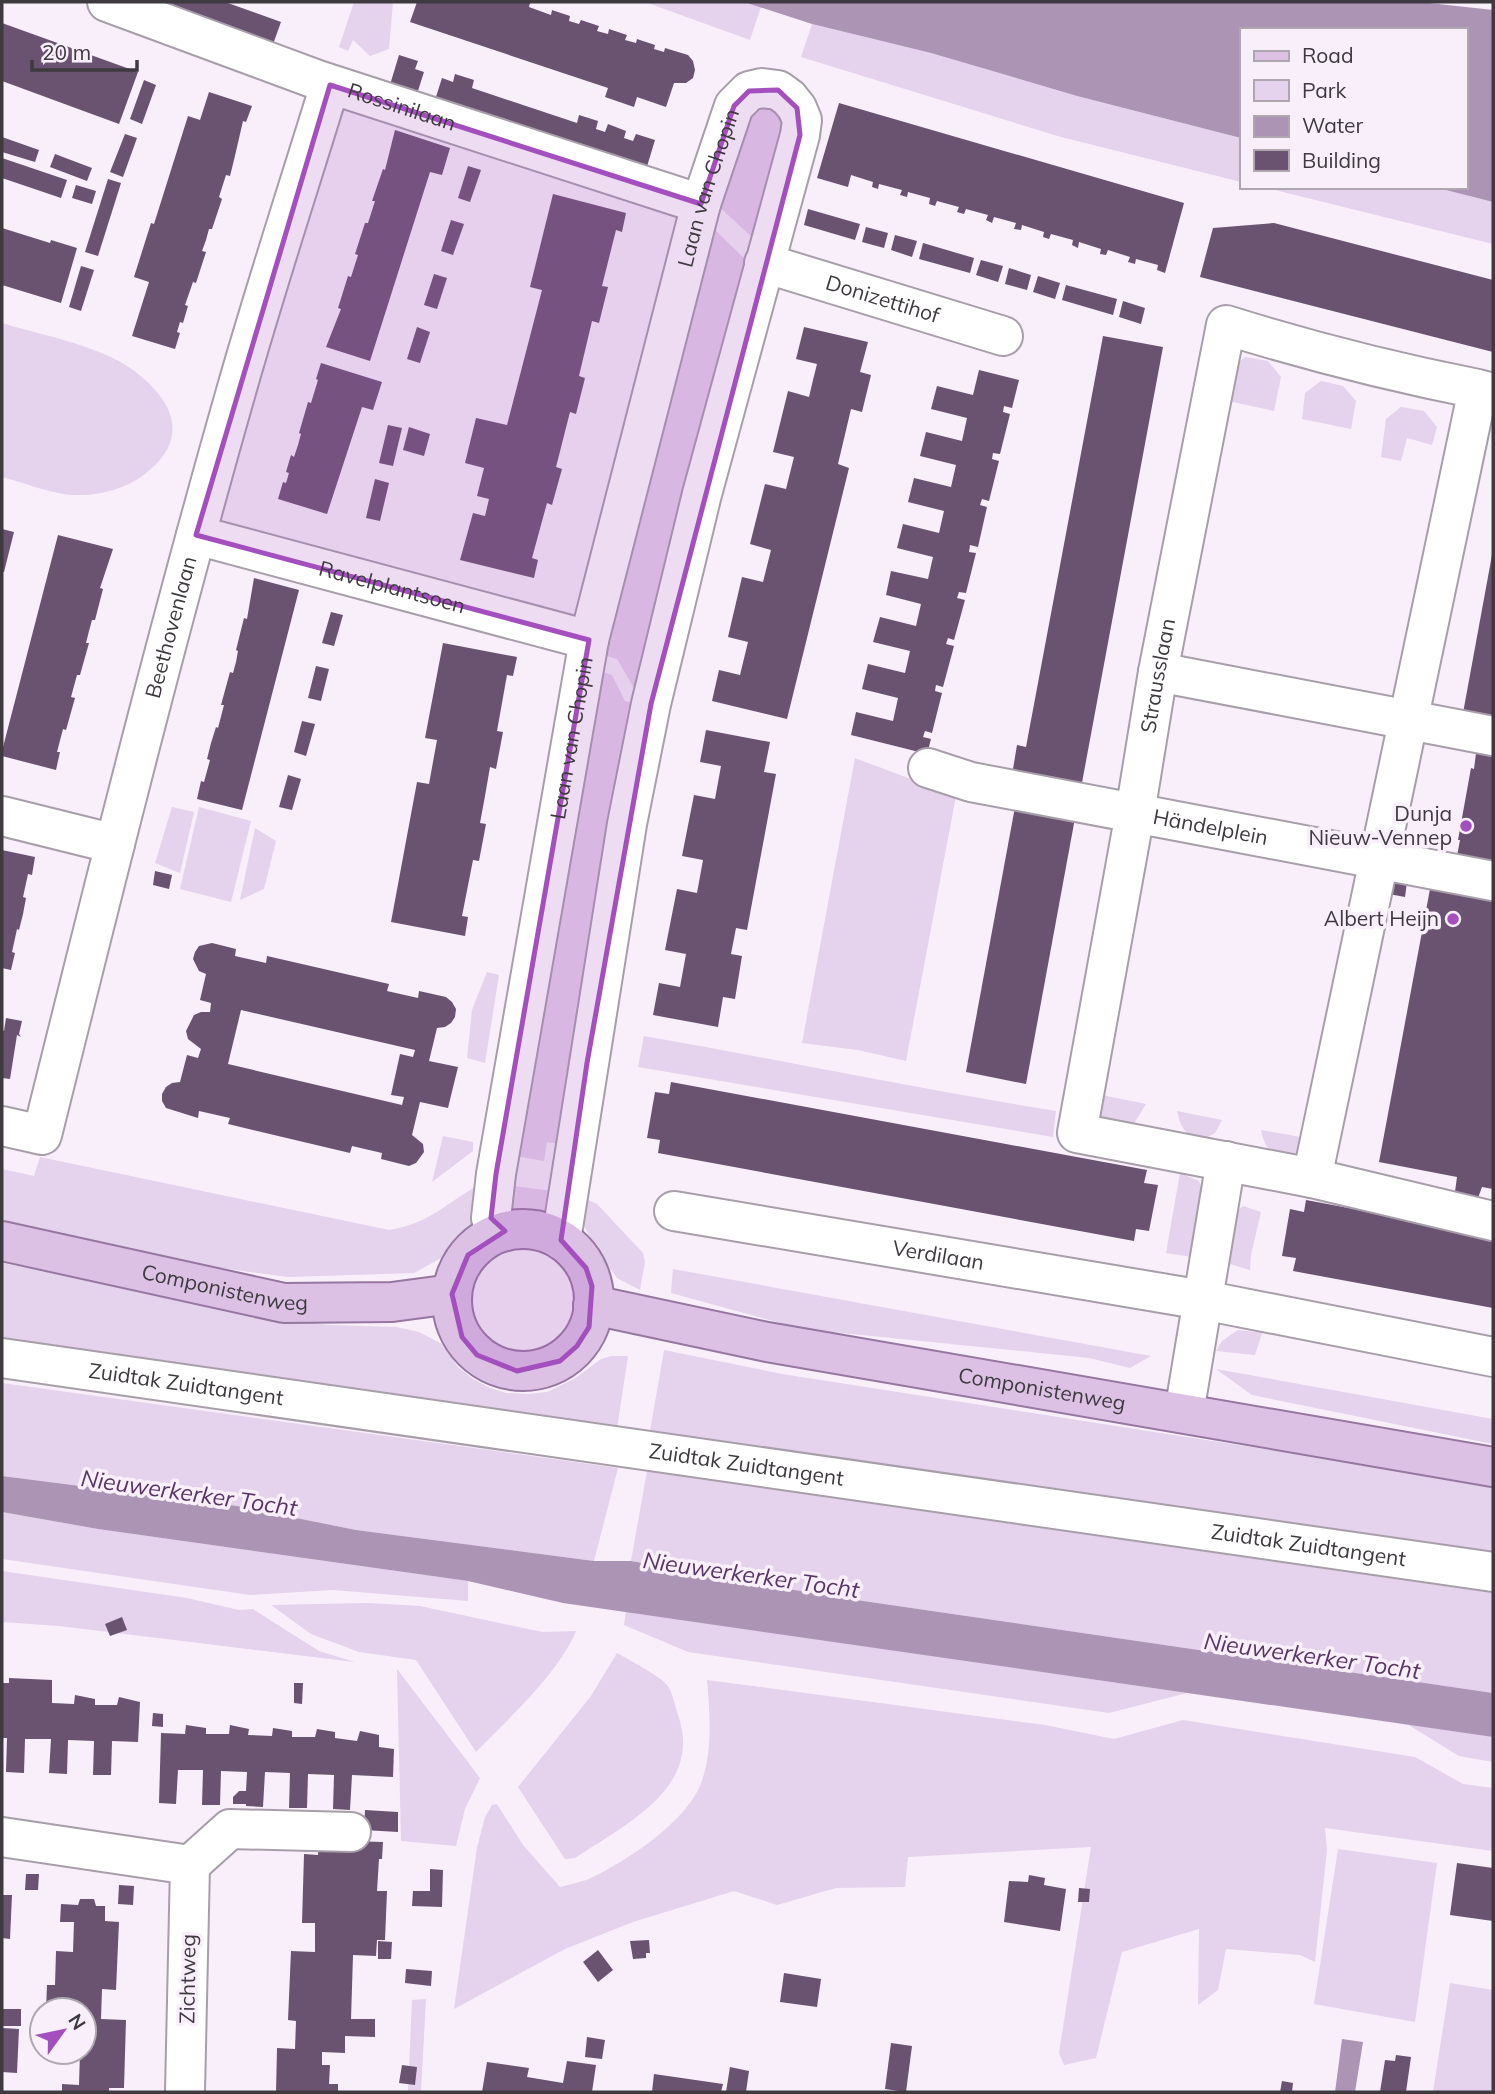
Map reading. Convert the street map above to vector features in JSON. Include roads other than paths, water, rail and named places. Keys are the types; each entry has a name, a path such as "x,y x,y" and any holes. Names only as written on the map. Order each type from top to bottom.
{"main road":[{"path":"524,1229 543,1232 561,1240 586,1268 592,1286 593,1305 589,1327 577,1346 560,1361 540,1369 517,1371 496,1366 477,1354 462,1337 454,1317 452,1294 457,1273 468,1255 485,1240 505,1231 524,1229"},
{"name":"Componistenweg","path":"2,1241 284,1303 392,1302 452,1294"},
{"name":"Componistenweg","path":"593,1305 766,1342 1493,1467"}],"street":[{"name":"Rossinilaan","path":"107,2 330,85 701,204"},
{"name":"Beethovenlaan","path":"2,1126 42,1135 115,844 237,385 330,85"},
{"name":"Laan van Chopin","path":"505,1231 491,1218 496,1174 589,640 701,204 734,106 749,91 762,88 778,90 797,108 802,120 800,135 702,494 648,718 627,824 561,1240"},
{"name":"Donizettihof","path":"764,263 1003,336"},
{"name":"Strausslaan","path":"1226,325 1381,370 1485,391 1408,720 1312,1178 1077,1133 1158,672 1226,325"},
{"name":"Ravelplantsoen","path":"196,535 589,640"},
{"path":"1158,672 1493,736"},
{"name":"Händelplein","path":"928,768 971,782 1493,881"},
{"path":"2,816 115,844"},
{"path":"1184,1413 1226,1161"},
{"path":"1312,1178 1493,1221"},
{"name":"Verdilaan","path":"674,1211 1203,1300 1493,1357"},
{"name":"Zuidtak Zuidtangent","path":"2,1358 1493,1572"},
{"path":"2,1838 190,1865 230,1829 351,1832"},
{"name":"Zichtweg","path":"185,2092 190,1865"}],"water":[{"path":"744,2 1420,2 1493,10 1493,202 1442,189 1467,189 1467,28 1240,28 1240,138 1077,96 931,53 812,24"},
{"path":"2,1476 237,1506 356,1530 594,1561 631,1561 829,1596 1493,1693 1493,1737 563,1603 468,1581 98,1529 2,1512"},
{"path":"1342,2039 1363,2042 1355,2092 1335,2092"}],"place":[{"name":"Dunja Nieuw-Vennep","path":"1466,826"},
{"name":"Albert Heijn","path":"1453,919"}],"water label":[{"name":"Nieuwerkerker Tocht","path":"189,1493"},
{"name":"Nieuwerkerker Tocht","path":"751,1575"},
{"name":"Nieuwerkerker Tocht","path":"1312,1656"}]}
